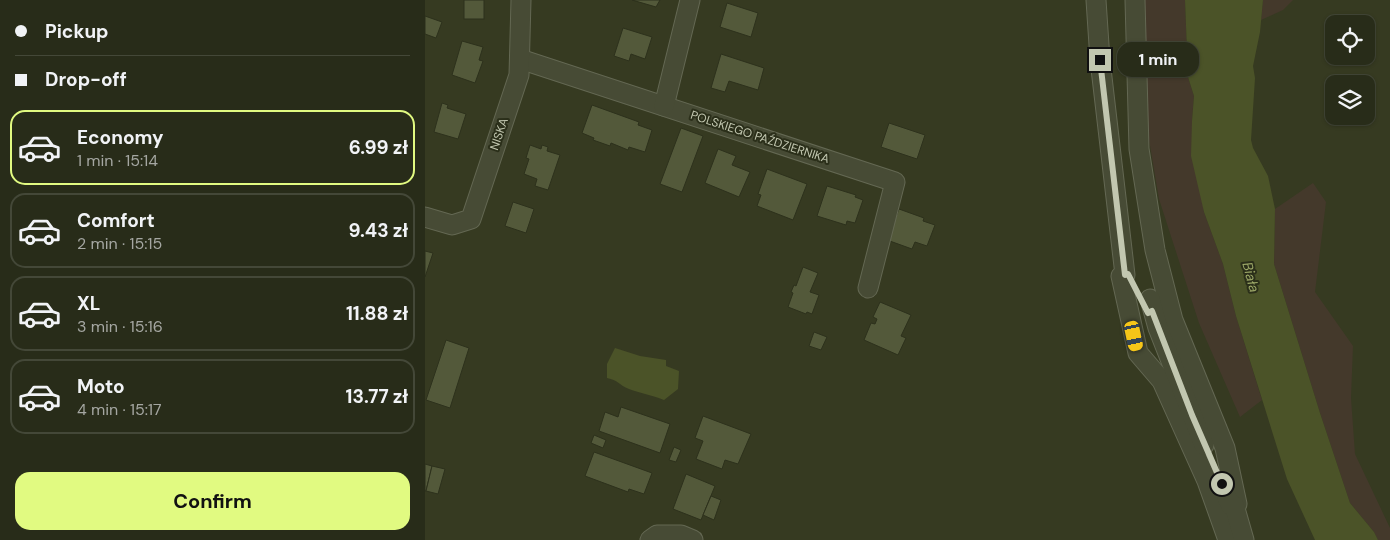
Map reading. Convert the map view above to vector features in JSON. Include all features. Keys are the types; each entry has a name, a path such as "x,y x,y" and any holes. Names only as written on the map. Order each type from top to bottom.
{"street":[{"name":"NISKA","path":"425,217 452,225 471,219 519,75 521,0"},
{"path":"664,106 690,0"},
{"path":"1096,0 1100,60 1125,275"},
{"path":"1135,0 1139,149 1155,250 1173,320 1225,448 1237,504 1234,505 1244,540"},
{"name":"POLSKIEGO PAŹDZIERNIKA","path":"520,59 895,182 869,288"},
{"path":"1125,275 1128,274 1148,313 1151,305 1192,415 1231,506 1234,505"},
{"path":"1125,275 1121,276 1138,353 1162,381 1207,481 1229,540"},
{"path":"651,540 657,534 681,535 693,540"}],"shaded area":[{"path":"1140,0 1185,0 1188,77 1194,96 1192,121 1204,212 1223,264 1236,316 1262,400 1240,417 1199,323 1159,199 1145,116"},
{"path":"1263,0 1293,0 1283,10 1261,20"},
{"path":"1313,183 1326,202 1315,292 1353,346 1351,398 1355,454 1390,528 1390,540 1378,540 1374,532 1350,503 1274,264 1275,209"}],"water":[{"name":"Biała","path":"1185,0 1263,0 1260,32 1253,66 1255,78 1251,140 1253,148 1268,176 1275,209 1274,264 1350,503 1374,532 1378,540 1315,540 1287,479 1236,316 1223,264 1204,212 1191,156 1194,96 1188,77"},
{"path":"615,348 640,356 666,360 666,366 679,371 678,389 664,400 629,389 607,378 607,364"}],"building":[{"path":"464,0 484,0 484,19 464,19"},
{"path":"632,0 660,0 656,7"},
{"path":"727,3 758,13 751,37 720,27"},
{"path":"425,16 442,22 436,38 425,34"},
{"path":"623,28 652,37 645,59 631,54 629,61 614,56"},
{"path":"462,41 483,47 479,60 483,61 475,83 452,75"},
{"path":"721,54 764,68 758,90 729,81 725,92 711,88"},
{"path":"442,103 448,105 447,108 466,114 458,139 434,132"},
{"path":"592,105 639,122 638,125 652,130 645,152 629,147 628,150 611,143 610,146 593,140 594,138 582,133"},
{"path":"889,123 925,135 917,159 881,147"},
{"path":"681,128 703,136 682,192 660,184"},
{"path":"530,145 541,149 542,145 548,147 547,151 560,155 548,190 535,186 537,179 524,174 529,159 526,158"},
{"path":"718,149 736,156 732,165 750,172 739,197 705,183"},
{"path":"767,169 807,184 793,220 757,206 761,195 758,194"},
{"path":"827,186 856,195 855,197 863,200 855,223 847,221 846,225 817,216"},
{"path":"513,202 534,209 526,233 505,226"},
{"path":"899,209 924,218 923,221 935,225 927,246 915,242 912,249 887,240"},
{"path":"425,251 433,253 425,277"},
{"path":"803,267 818,273 810,292 819,295 812,314 807,312 806,314 788,307 793,293 791,292 794,285 796,286"},
{"path":"880,302 911,315 901,336 906,338 898,355 864,340 871,323 875,324 877,319 873,317"},
{"path":"814,332 827,337 821,350 809,346"},
{"path":"446,340 469,348 450,408 426,400"},
{"path":"621,407 670,424 660,453 599,431 605,412 618,417"},
{"path":"703,416 751,434 738,464 725,460 722,469 696,459 703,441 695,438"},
{"path":"594,435 606,440 603,448 591,443"},
{"path":"674,447 681,450 676,462 669,460"},
{"path":"594,452 652,473 644,494 629,489 628,492 585,476"},
{"path":"425,464 432,466 426,491 425,491"},
{"path":"432,466 445,469 438,494 426,491"},
{"path":"686,474 715,486 701,520 673,509"},
{"path":"711,496 721,500 714,520 703,515"}],"route":[{"path":"1100,60 1125,275 1128,274 1148,313 1152,311 1192,415 1222,484"}]}
